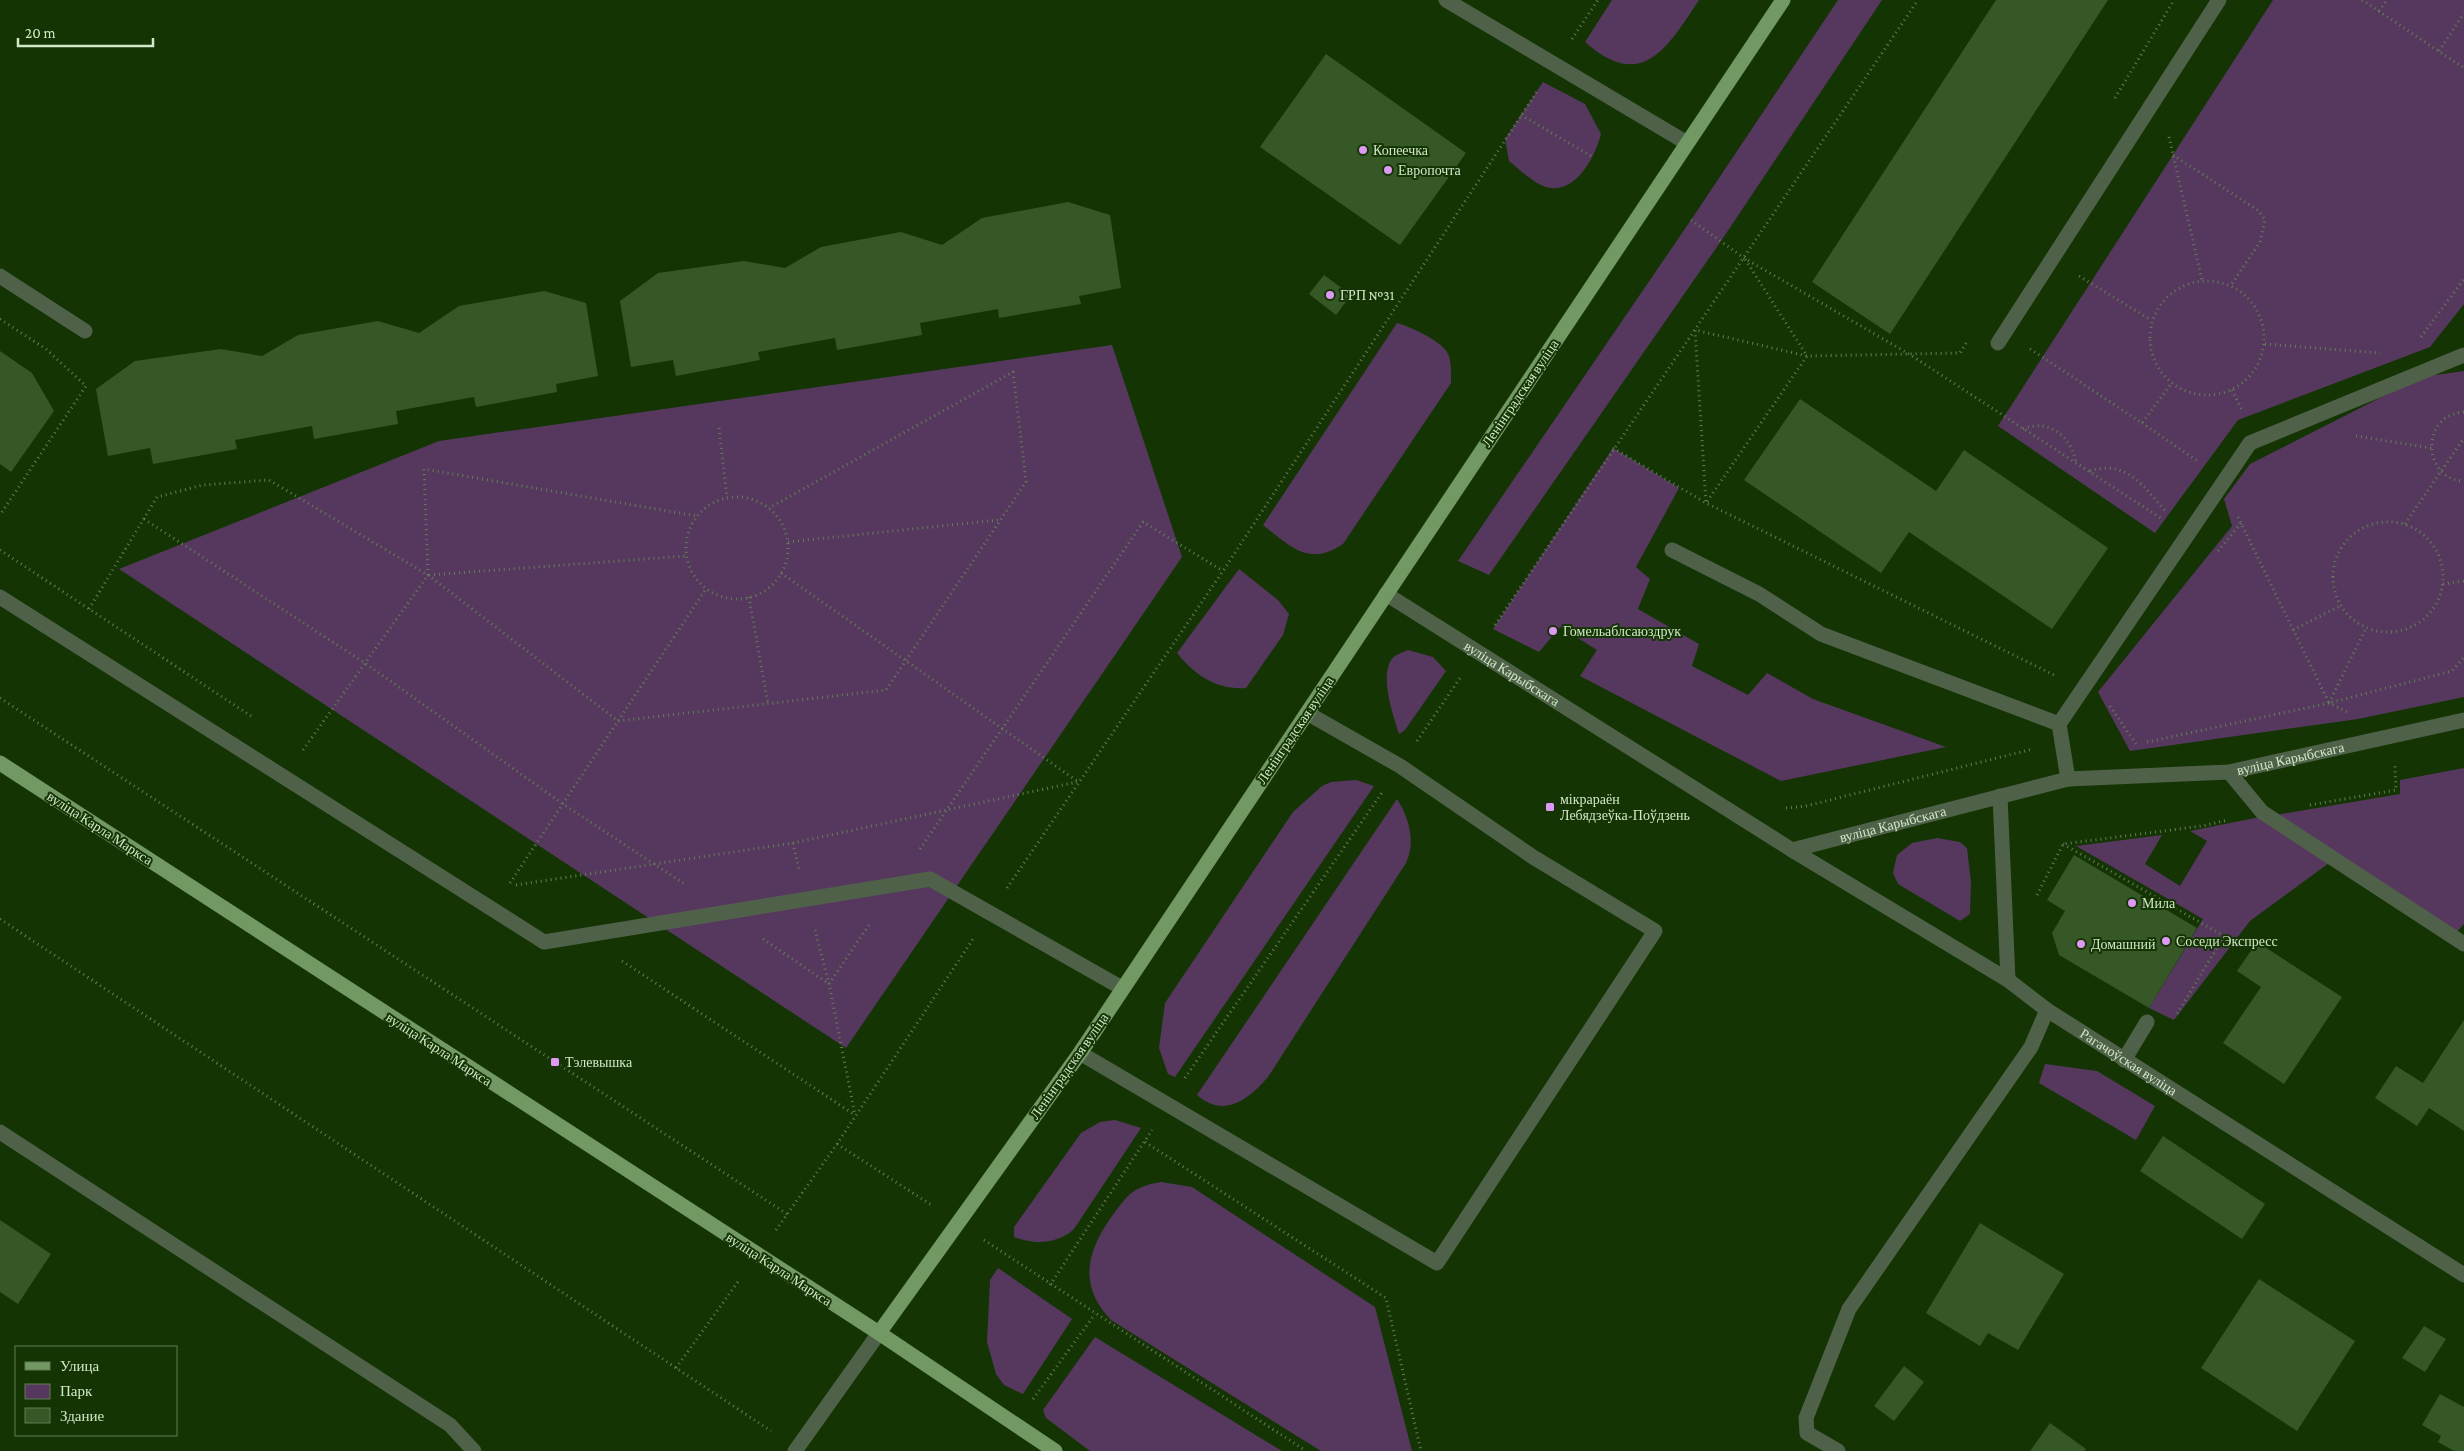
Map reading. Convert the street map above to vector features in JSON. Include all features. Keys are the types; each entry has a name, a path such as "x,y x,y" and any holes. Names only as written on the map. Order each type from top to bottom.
{"main road":[{"name":"Ленінградская вуліца","path":"879,1333 1080,1053 1783,0"},
{"name":"вуліца Карла Маркса","path":"1,767 879,1333 1055,1451"}],"street":[{"path":"1446,0 1687,143"},
{"path":"2002,337 2219,0"},
{"path":"0,276 85,331"},
{"path":"2068,779 2059,724 2250,443 2464,355"},
{"path":"1672,550 1759,594 1821,634 2059,724"},
{"name":"вуліца Карыбскага","path":"1386,594 1792,850 2068,779 2229,772 2464,720"},
{"path":"0,597 544,942 930,879 1122,988"},
{"path":"1080,1053 1437,1263 1655,931 1533,857 1400,766 1307,713"},
{"path":"2229,772 2262,812 2464,944"},
{"path":"2000,796 2008,980"},
{"name":"Рагачоўская вуліца","path":"1792,850 2008,980 2047,1010 2124,1060 2464,1275"},
{"path":"1838,1451 1807,1433 1806,1418 1848,1309 2031,1047 2047,1010"},
{"path":"2124,1060 2145,1025"},
{"path":"0,1132 450,1425 474,1451"},
{"name":"Ленінградская вуліца","path":"796,1450 879,1333"}],"path":[{"path":"837,1144 1078,782 1223,571 1598,0"},
{"path":"2114,100 2174,0"},
{"path":"2362,0 2464,68"},
{"path":"2379,11 2387,0"},
{"path":"2439,51 2464,13"},
{"path":"2160,91 2202,280"},
{"path":"1521,115 1593,157"},
{"path":"2173,155 2259,211 2266,220 2260,242 2231,285"},
{"path":"1691,220 1744,258 1908,354 2089,472 2170,522 2153,494 2134,478 2122,471 2107,467 2089,472"},
{"path":"1744,258 1807,356"},
{"path":"2052,259 2152,320"},
{"path":"2202,280 2231,285 2246,295 2257,310 2264,326 2265,344 2259,363 2248,379 2232,390 2216,395 2200,395 2185,392 2171,384 2159,370 2151,355 2149,338 2152,320 2160,305 2171,293 2186,284 2202,280"},
{"path":"2419,340 2464,280"},
{"path":"0,319 46,349 86,386 0,515"},
{"path":"1706,503 1695,330 1807,356 1960,353 1969,338"},
{"path":"2002,337 2142,423 2227,479"},
{"path":"2265,344 2389,354"},
{"path":"1706,503 1807,356"},
{"path":"89,609 157,497 203,485 269,480 428,575 618,721 886,690 907,662 998,520 1026,482 1013,372 769,508"},
{"path":"2142,423 2171,384"},
{"path":"2464,412 2446,417 2438,425 2432,435 2431,448 2433,459 2442,471 2449,476 2464,481"},
{"path":"2023,428 2039,425 2061,434 2074,448 2076,463"},
{"path":"719,428 727,497"},
{"path":"2347,434 2431,448"},
{"path":"2405,524 2464,438"},
{"path":"1613,448 1706,503 2056,675"},
{"path":"303,750 428,575 424,469 697,516"},
{"path":"727,497 742,497 756,501 769,508 778,517 788,542 787,558 781,573 773,584 762,592 749,597 734,599 719,596 706,589 696,580 686,556 686,542 697,516 705,507 727,497"},
{"path":"2237,514 2329,703"},
{"path":"144,519 365,663 562,804 656,864 829,984"},
{"path":"788,542 998,520"},
{"path":"2388,521 2405,524 2419,531 2430,541 2438,554 2443,584 2438,600 2428,614 2415,624 2400,630 2383,632 2366,628 2351,618 2340,606 2334,590 2332,573 2336,557 2344,542 2357,531 2372,523 2388,521"},
{"path":"829,984 1143,522 1223,571"},
{"path":"2217,552 2241,523"},
{"path":"428,575 686,556"},
{"path":"781,573 1078,782"},
{"path":"2443,584 2464,581"},
{"path":"706,589 509,886 792,844 1078,782"},
{"path":"749,597 768,704"},
{"path":"2293,630 2340,606"},
{"path":"2329,703 2366,628"},
{"path":"2106,701 2135,744 2329,703 2452,671 2464,657"},
{"path":"0,698 788,1214"},
{"path":"1784,808 1806,806 2062,741"},
{"path":"2063,844 2202,826 2262,812 2396,790 2395,758"},
{"path":"792,844 829,984 855,1115"},
{"path":"2035,899 2063,844"},
{"path":"2063,844 2224,936 2162,1040 2145,1025"},
{"path":"0,920 796,1450"},
{"path":"1145,1142 1386,1298 1421,1451"},
{"path":"1050,1285 1306,1451"},
{"path":"1015,1425 1095,1314"}],"green space":[{"path":"1612,0 1699,0 1676,34 1652,58 1638,64 1622,64 1605,57 1585,42"},
{"path":"1838,0 1882,0 1721,241 1489,575 1458,561 1691,220"},
{"path":"2273,0 2464,0 2464,304 2430,347 2238,420 2155,533 1998,426"},
{"path":"1543,82 1585,104 1601,134 1588,165 1572,182 1563,187 1553,188 1541,185 1509,161 1505,139"},
{"path":"1397,323 1424,334 1444,348 1450,359 1451,383 1343,544 1331,551 1320,554 1310,554 1291,547 1263,525"},
{"path":"1112,345 1182,557 846,1048 119,569 439,441"},
{"path":"2464,371 2464,697 2358,719 2130,751 2098,692 2232,526 2224,499 2250,464 2421,377"},
{"path":"1613,448 1679,488 1636,567 1650,579 1638,609 1699,644 1692,666 1748,695 1767,673 1813,699 1946,747 1781,781 1580,676 1597,650 1560,627 1539,652 1493,629"},
{"path":"1239,569 1278,600 1289,614 1283,635 1246,688 1225,686 1207,680 1191,668 1177,653"},
{"path":"1408,650 1433,657 1446,671 1405,730 1399,734 1389,697 1387,676 1392,658"},
{"path":"2464,768 2464,924 2456,933 2275,815 2400,794 2400,780"},
{"path":"1356,780 1374,786 1175,1077 1168,1074 1159,1048 1165,1003 1293,812 1322,786 1331,782"},
{"path":"1397,799 1405,814 1410,830 1411,839 1406,863 1268,1077 1253,1092 1236,1103 1226,1106 1207,1102 1197,1095"},
{"path":"2260,817 2329,863 2250,921 2174,1020 2149,1008 2203,919 2076,846 2162,835 2145,864 2180,886 2207,841 2190,831"},
{"path":"1937,838 1960,842 1967,848 1971,882 1970,914 1960,921 1898,884 1893,873 1897,855 1912,843"},
{"path":"2045,1064 2097,1071 2155,1106 2136,1140 2039,1083"},
{"path":"1115,1120 1141,1128 1074,1229 1061,1238 1046,1242 1022,1240 1014,1237 1014,1227 1081,1133 1100,1122"},
{"path":"1161,1182 1192,1187 1375,1307 1412,1451 1321,1451 1111,1320 1101,1308 1090,1283 1091,1257 1102,1232 1121,1204 1136,1190"},
{"path":"998,1268 1072,1319 1023,1394 1004,1385 996,1374 987,1342 990,1280"},
{"path":"1095,1337 1282,1451 1090,1451 1046,1418 1043,1410"}],"building":[{"path":"1996,0 2108,0 1890,334 1812,282"},
{"name":"Копеечка","path":"1326,54 1466,153 1400,245 1260,147"},
{"path":"1068,202 1110,215 1121,288 1079,296 1081,304 999,318 998,309 920,323 922,335 837,350 835,338 758,352 760,360 676,376 673,360 631,367 620,301 658,273 744,261 785,268 821,247 901,232 942,245 982,218"},
{"name":"ГРП №31","path":"1324,275 1351,295 1336,315 1309,294"},
{"path":"544,291 586,303 598,376 556,384 557,392 476,407 474,397 396,411 398,424 314,439 312,426 235,440 237,449 153,464 150,448 108,456 96,389 135,361 221,349 262,356 298,335 378,321 419,333 459,306"},
{"path":"0,351 32,373 54,411 11,472 0,464"},
{"path":"1800,399 1936,491 1964,450 2108,548 2052,629 1909,532 1881,573 1744,480"},
{"path":"2074,855 2197,928 2149,1008 2059,955 2052,933 2065,911 2047,900"},
{"path":"2257,942 2342,997 2284,1084 2223,1043 2261,987 2237,971"},
{"path":"2464,1020 2464,1131 2429,1108 2417,1126 2375,1098 2396,1066 2423,1083"},
{"path":"2163,1136 2265,1204 2242,1239 2140,1171"},
{"path":"0,1220 51,1254 18,1304 0,1292"},
{"path":"1980,1223 2064,1274 2018,1350 1988,1333 1980,1346 1926,1313"},
{"path":"2259,1279 2355,1341 2297,1431 2201,1368"},
{"path":"2424,1326 2446,1339 2425,1372 2402,1358"},
{"path":"1904,1366 1924,1382 1894,1421 1874,1406"},
{"path":"2440,1394 2464,1407 2464,1451 2454,1451 2438,1442 2441,1436 2422,1425"},
{"path":"2050,1423 2086,1449 2084,1451 2030,1451"}],"place":[{"name":"Копеечка","path":"1363,150"},
{"name":"Европочта","path":"1388,170"},
{"name":"ГРП №31","path":"1330,295"},
{"name":"Гомельаблсаюздрук","path":"1553,631"},
{"name":"мікрараён Лебядзеўка-Поўдзень","path":"1550,807"},
{"name":"Мила","path":"2132,903"},
{"name":"Соседи Экспресс","path":"2166,941"},
{"name":"Домашний","path":"2081,944"},
{"name":"Тэлевышка","path":"555,1062"}]}
